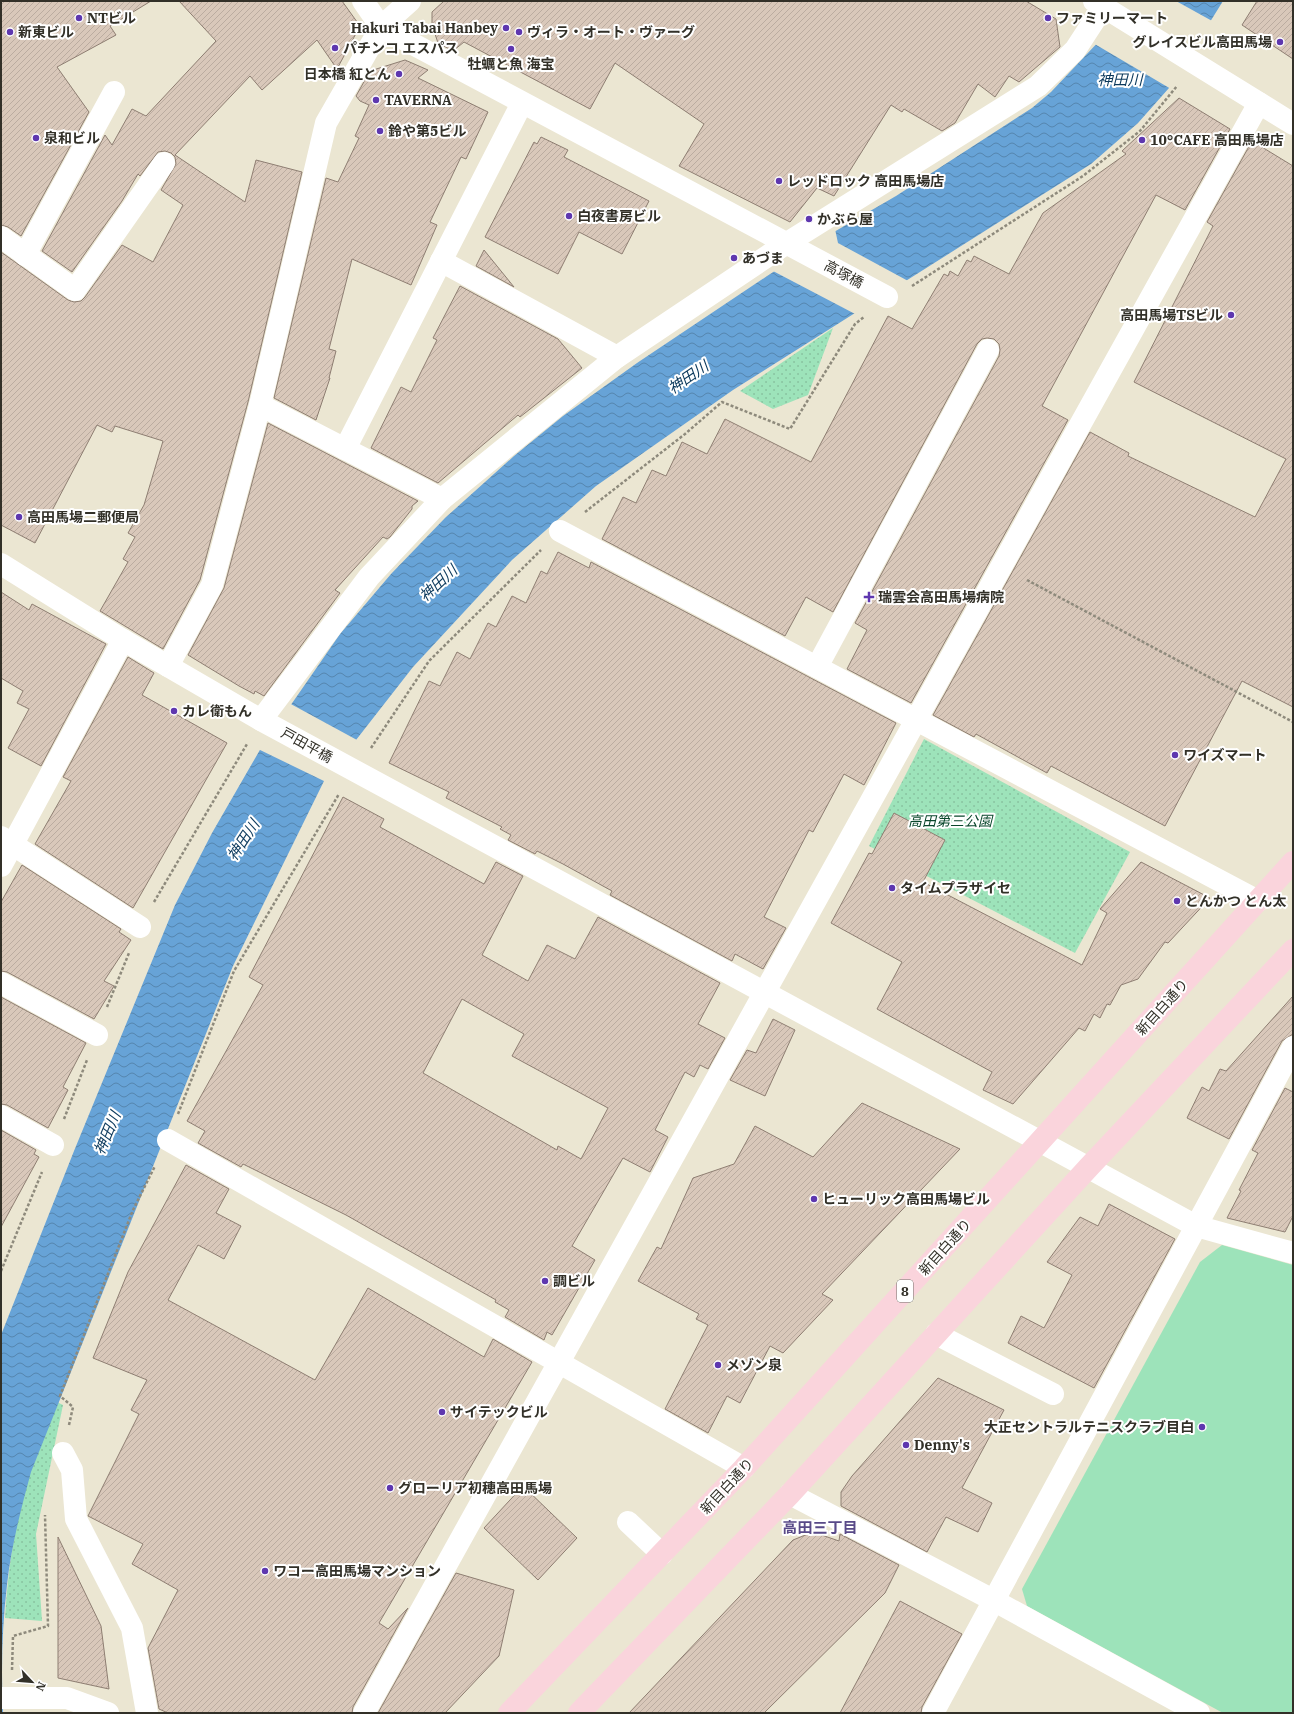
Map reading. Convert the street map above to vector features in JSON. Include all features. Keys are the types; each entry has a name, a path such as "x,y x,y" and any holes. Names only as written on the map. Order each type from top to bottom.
{"main road":[{"name":"新目白通り","path":"509,1713 744,1468 1293,862"},
{"path":"579,1713 790,1494 1088,1168 1293,950"}],"street":[{"path":"363,1 381,27"},
{"path":"168,666 212,585 260,405 326,122 381,27 410,1"},
{"path":"265,722 369,577 442,499 617,357 794,247 1038,86 1075,50 1103,6 1293,124"},
{"name":"高塚橋","path":"381,27 887,297"},
{"path":"25,255 114,92"},
{"path":"345,449 522,103"},
{"path":"364,1713 1259,103"},
{"path":"1,237 75,290 164,163"},
{"path":"441,261 617,357"},
{"path":"817,667 988,350"},
{"path":"260,405 442,499"},
{"path":"560,531 1258,901"},
{"name":"戸田平橋","path":"1,564 123,640 346,767 1196,1226 1293,1253"},
{"path":"1,866 7,840 123,640"},
{"path":"7,840 140,927"},
{"path":"1,983 96,1035"},
{"path":"933,1713 1293,1047"},
{"path":"1,1116 53,1145"},
{"path":"168,1140 744,1468"},
{"path":"936,1334 1053,1394"},
{"path":"63,1453 72,1470 76,1519 132,1628 147,1713"},
{"path":"790,1494 993,1600 1199,1713"},
{"path":"628,1522 662,1554"},
{"path":"1,1698 67,1698 108,1713"}],"path":[{"path":"1001,566 1293,722"},
{"path":"1,1271 140,927 265,722"}],"green space":[{"path":"833,328 808,395 773,409 740,391"},
{"name":"高田第三公園","path":"924,739 1130,852 1075,953 869,846"},
{"name":"大正セントラルテニスクラブ目白","path":"1222,1245 1293,1265 1293,1713 1223,1713 1027,1606 1022,1589 1200,1262"},
{"path":"57,1402 63,1405 36,1534 42,1621 5,1618 10,1562 25,1488"}],"water":[{"name":"神田川","path":"1137,1 1223,1 1169,88 1138,123 1091,164 733,390 596,486 512,560 413,667 324,781 233,966 31,1472 11,1557 5,1601 2,1665 3,1713 1,1713 1,1335 74,1151 175,905 212,833 261,748 340,634 391,574 445,518 514,456 563,416 637,363 827,236 896,196 1032,108 1051,92"}],"pier":[{"path":"1135,1 1176,1 1214,22 1171,89 1093,43"},
{"path":"835,229 838,243 910,282 857,315 773,271"},
{"path":"289,703 357,740 326,782 258,749"}],"building":[{"path":"1,1 151,1 110,26 116,35 57,67 89,112 21,236 8,227 1,225"},
{"path":"179,1 342,1 360,26 337,69 317,40 262,90 250,76 175,155 245,202 256,160 302,172 248,402 200,580 163,649 100,611 128,562 123,559 135,537 128,533 144,505 163,441 115,426 112,432 97,425 35,543 1,525 1,252 68,300 74,302 81,301 85,297 122,245 153,262 183,205 161,190 176,164 175,157 171,153 165,151 158,152 140,176 138,174 122,201 72,272 42,251 105,135 112,145 132,109 146,116 216,41"},
{"path":"444,1 1026,1 1056,19 1060,47 1019,82 1009,76 995,97 978,84 955,123 942,131 904,109 902,112 891,105 834,196 817,188 790,222 679,166 704,124 615,63 590,109 464,42 453,51 438,43 432,25 432,12"},
{"name":"グレイスビル高田馬場","path":"1257,1 1293,1 1293,59 1242,25"},
{"path":"405,60 428,70 418,78 488,112 466,159 461,157 430,222 437,225 411,285 352,259 329,349 336,351 330,378 316,420 274,398 326,178 338,182 359,138 355,136 369,105 360,101 356,96 370,71"},
{"path":"1179,98 1230,129 1185,210 1156,195 1042,406 1068,420 911,703 847,669 867,630 855,623 999,356 999,344 994,339 982,339 977,344 833,612 806,597 785,636 602,539 623,497 636,503 652,470 666,476 682,442 707,454 725,419 811,462 888,316 912,329 944,274 948,276 950,271 958,276 967,260 971,262 974,256 1009,274 1043,213 1126,154 1122,151"},
{"name":"白夜書房ビル","path":"541,137 568,150 564,157 649,201 622,254 579,232 558,274 485,237 534,142 537,144"},
{"path":"1252,141 1293,166 1293,707 1242,681 1165,826 1051,766 1047,773 976,734 974,737 933,715 1090,432 1129,453 1128,456 1255,517 1286,459 1134,382 1213,226 1207,222"},
{"path":"484,250 514,287 476,266"},
{"path":"460,286 558,339 582,368 520,417 518,415 438,483 371,448 401,387 411,392 437,340 433,338"},
{"path":"268,423 418,501 412,506 412,509 390,537 387,539 383,537 335,590 340,593 264,696 255,691 254,694 239,686 188,655 224,588"},
{"path":"558,552 589,568 591,562 896,723 864,785 844,774 813,832 809,830 764,917 786,928 763,969 735,954 732,961 610,895 612,891 563,864 537,851 535,854 508,840 511,835 500,829 502,827 446,798 449,792 389,763 429,681 440,686 457,652 470,659 488,623 496,627 512,596 526,603 541,571 547,574"},
{"path":"1,592 29,610 32,604 106,644 41,766 8,748 29,709 17,703 23,691 1,678"},
{"path":"128,657 154,673 142,695 227,743 133,908 35,844 71,781 63,777"},
{"path":"343,797 384,819 380,827 484,884 496,862 523,876 482,955 528,981 547,945 575,959 598,917 720,983 698,1024 725,1038 708,1069 700,1065 694,1077 685,1072 655,1130 668,1137 650,1172 623,1158 572,1246 595,1260 552,1335 547,1332 544,1340 505,1317 509,1310 495,1302 496,1300 346,1215 243,1164 241,1167 198,1143 205,1131 187,1121 263,985 249,977","holes":["462,999 524,1034 512,1056 608,1108 581,1159 558,1146 557,1150 423,1073"]},
{"path":"894,813 945,840 923,882 1082,965 1107,913 1100,909 1141,862 1210,898 1168,943 1165,942 1138,979 1121,985 1110,1005 1107,1004 1100,1018 1094,1014 1085,1031 1079,1028 1013,1104 983,1090 992,1072 877,1009 902,962 831,923 869,853 872,854"},
{"path":"22,865 121,929 119,932 131,940 104,981 114,986 94,1019 7,972 1,971 1,902"},
{"path":"1293,996 1293,1034 1282,1041 1229,1139 1187,1118 1202,1087 1209,1091 1220,1069 1226,1071"},
{"path":"1,997 86,1043 63,1087 68,1090 48,1128 7,1105 1,1104"},
{"path":"773,1019 795,1030 765,1096 730,1080 747,1050 756,1053"},
{"path":"1285,1088 1293,1092 1293,1216 1285,1232 1227,1218 1241,1191 1239,1190 1258,1153 1252,1150"},
{"path":"862,1103 960,1149 822,1294 833,1300 783,1353 770,1346 740,1403 727,1396 708,1433 665,1409 708,1325 696,1319 699,1314 638,1281 657,1247 661,1249 693,1178 734,1164 755,1126 813,1157"},
{"path":"1,1130 36,1150 34,1154 39,1157 1,1227"},
{"path":"186,1165 229,1189 216,1213 241,1226 224,1259 198,1245 168,1300 315,1380 368,1288 484,1357 493,1339 532,1362 379,1623 388,1629 408,1608 353,1707 352,1713 168,1713 159,1709 148,1648 178,1590 132,1564 143,1544 88,1516 139,1414 131,1410 147,1380 93,1358 128,1272"},
{"path":"1109,1204 1175,1239 1094,1388 1008,1343 1021,1316 1044,1328 1072,1275 1047,1262 1080,1217 1098,1226"},
{"path":"938,1378 1004,1410 962,1488 992,1503 978,1532 946,1517 927,1552 841,1506 841,1492 852,1476"},
{"path":"523,1486 577,1538 538,1580 484,1528"},
{"path":"813,1532 839,1541 840,1534 899,1565 885,1593 764,1713 629,1713 793,1540"},
{"path":"58,1537 101,1626 109,1689 58,1678"},
{"path":"456,1573 514,1590 499,1656 445,1713 378,1713"},
{"path":"900,1601 962,1634 922,1707 921,1713 840,1713"}],"place":[{"name":"NTビル","path":"79,18"},
{"name":"ファミリーマート","path":"1048,18"},
{"name":"Hakuri Tabai Hanbey","path":"506,28"},
{"name":"新東ビル","path":"10,32"},
{"name":"ヴィラ・オート・ヴァーグ","path":"519,32"},
{"name":"グレイスビル高田馬場","path":"1280,42"},
{"name":"パチンコ エスパス","path":"335,48"},
{"name":"牡蠣と魚 海宝","path":"511,49"},
{"name":"日本橋 紅とん","path":"399,74"},
{"name":"TAVERNA","path":"376,100"},
{"name":"鈴や第5ビル","path":"380,131"},
{"name":"泉和ビル","path":"36,138"},
{"name":"10°CAFE 高田馬場店","path":"1142,140"},
{"name":"レッドロック 高田馬場店","path":"779,181"},
{"name":"白夜書房ビル","path":"569,216"},
{"name":"かぶら屋","path":"809,219"},
{"name":"あづま","path":"734,258"},
{"name":"高田馬場TSビル","path":"1231,315"},
{"name":"高田馬場二郵便局","path":"19,517"},
{"name":"瑞雲会高田馬場病院","path":"869,597"},
{"name":"カレ衛もん","path":"174,711"},
{"name":"ワイズマート","path":"1175,755"},
{"name":"タイムプラザイセ","path":"892,888"},
{"name":"とんかつ とん太","path":"1177,901"},
{"name":"ヒューリック高田馬場ビル","path":"814,1199"},
{"name":"調ビル","path":"545,1281"},
{"name":"メゾン泉","path":"718,1365"},
{"name":"サイテックビル","path":"442,1412"},
{"name":"大正セントラルテニスクラブ目白","path":"1202,1427"},
{"name":"Denny's","path":"906,1445"},
{"name":"グローリア初穂高田馬場","path":"390,1488"},
{"name":"ワコー高田馬場マンション","path":"265,1571"}],"district":[{"name":"高田三丁目","path":"820,1527"}]}
